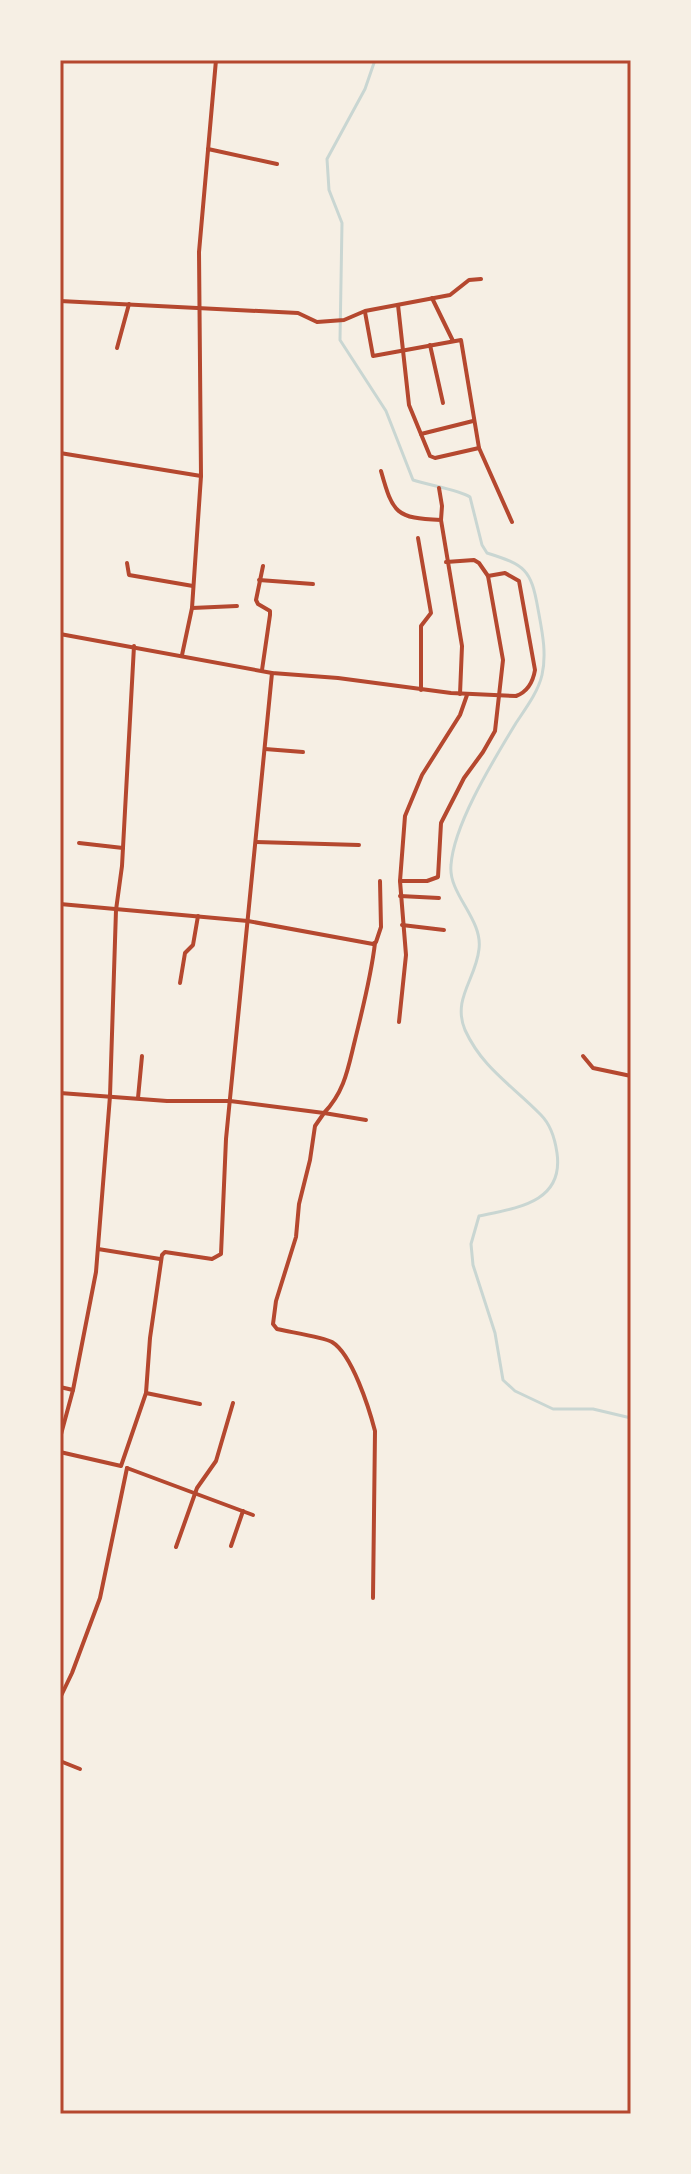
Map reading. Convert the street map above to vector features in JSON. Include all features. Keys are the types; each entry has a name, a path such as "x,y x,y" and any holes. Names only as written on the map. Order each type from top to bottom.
{"street":[{"path":"182,655 192,608 201,476 199,252 216,60"},
{"path":"208,149 277,164"},
{"path":"60,301 298,313 317,322 344,320 365,311 450,295 469,280 481,279"},
{"path":"432,298 453,341"},
{"path":"117,348 129,304"},
{"path":"398,305 409,405 432,458 479,448"},
{"path":"365,311 372,355 460,339 479,448 512,522"},
{"path":"430,345 443,403"},
{"path":"421,434 474,421"},
{"path":"60,453 201,476"},
{"path":"381,471 388,497 397,510 412,519 441,520"},
{"path":"439,488 446,562 462,646 460,694"},
{"path":"418,538 431,611 421,626 421,690"},
{"path":"400,881 438,877 441,823 464,778 493,735 499,697 502,644 488,576 474,560 446,562"},
{"path":"127,563 128,573 135,577 193,586"},
{"path":"262,670 270,612 257,603 263,566"},
{"path":"60,634 272,673 338,678 467,695 499,697 522,694 531,683 535,670 519,581 505,573 488,576"},
{"path":"259,580 313,584"},
{"path":"192,608 237,606"},
{"path":"60,1438 73,1390 96,1272 110,1096 116,910 123,848 134,646"},
{"path":"121,1466 146,1393 160,1259 165,1252 212,1259 219,1258 221,1254 230,1101 272,673"},
{"path":"399,1022 406,955 400,896 405,816 422,775 460,715 467,695"},
{"path":"265,749 303,752"},
{"path":"256,842 359,845"},
{"path":"79,843 123,848"},
{"path":"373,1598 375,1431 369,1410 349,1365 333,1343 277,1329 273,1324 276,1301 296,1237 299,1204 315,1126 342,1088 369,989 375,943 381,927 380,881"},
{"path":"400,896 439,898"},
{"path":"60,904 248,921 375,943"},
{"path":"180,983 185,953 193,945 198,916"},
{"path":"402,925 444,930"},
{"path":"138,1098 142,1056"},
{"path":"583,1056 593,1068 631,1076"},
{"path":"60,1093 230,1101 366,1120"},
{"path":"98,1249 160,1259"},
{"path":"60,1387 73,1390"},
{"path":"146,1393 200,1404"},
{"path":"176,1547 198,1485 216,1461 233,1403"},
{"path":"60,1452 121,1466 253,1515"},
{"path":"60,1698 100,1598 127,1468"},
{"path":"231,1546 243,1511"},
{"path":"60,1761 80,1769"}],"waterway":[{"path":"375,60 365,89 327,159 329,190 342,223 340,340 386,411 413,480 470,497 482,545 487,553 518,565 529,577 543,642 544,658 538,688 497,754 467,811 451,865 455,886 479,938 477,960 461,1008 465,1030 480,1056 547,1123 555,1143 557,1170 553,1183 534,1200 522,1206 479,1216 471,1244 473,1265 495,1333 503,1380 515,1391 553,1409 593,1409 631,1418"}]}
